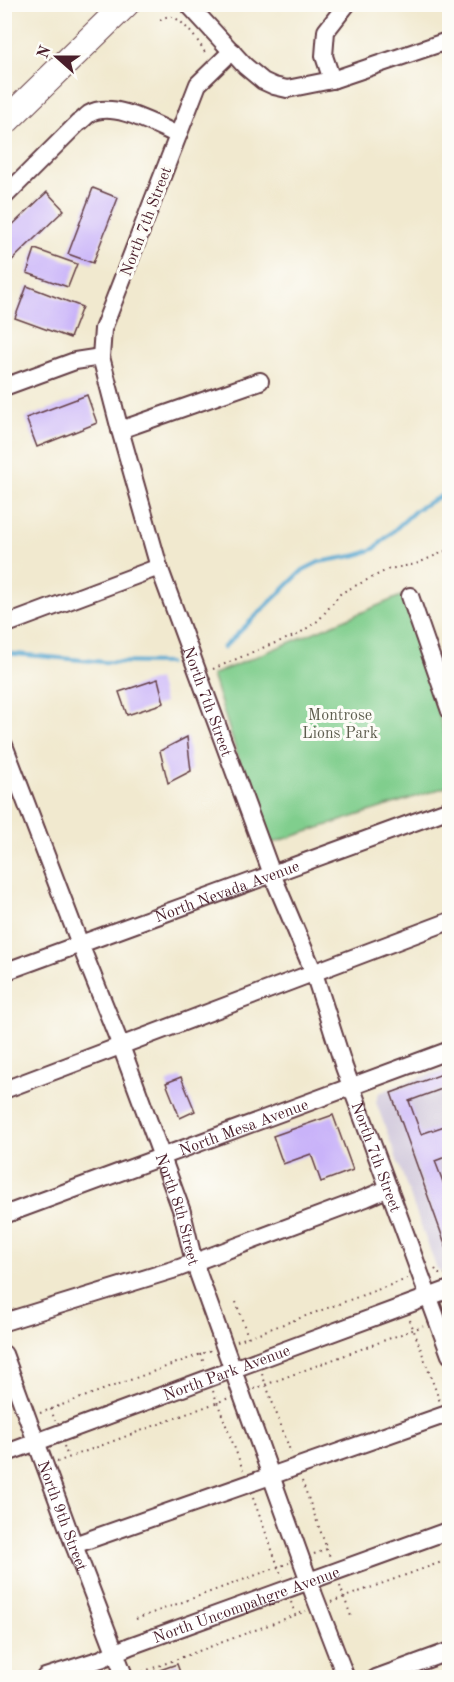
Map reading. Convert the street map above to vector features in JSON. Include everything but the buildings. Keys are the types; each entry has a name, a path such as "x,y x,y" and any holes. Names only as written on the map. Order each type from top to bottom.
{"highway":[{"path":"4,123 126,4"}],"street":[{"path":"188,4 245,66 263,81 287,88 332,80 450,40"},
{"path":"332,80 324,56 326,31 346,4"},
{"name":"North 7th Street","path":"232,51 198,84 103,329 102,357 159,567 272,874 314,972 352,1086 450,1355"},
{"path":"4,197 91,113 110,109 178,135"},
{"path":"4,387 75,361 102,357"},
{"path":"120,430 260,381"},
{"path":"7,624 159,567"},
{"path":"410,596 450,711"},
{"name":"North 8th Street","path":"4,745 162,1157 182,1212 194,1262 346,1677"},
{"name":"North Nevada Avenue","path":"4,972 450,809"},
{"path":"4,1090 450,921"},
{"name":"North Mesa Avenue","path":"4,1215 450,1050"},
{"path":"4,1322 179,1268 389,1188"},
{"name":"North Park Avenue","path":"4,1454 450,1289"},
{"name":"North 9th Street","path":"4,1353 74,1545 116,1652 128,1676"},
{"path":"74,1545 447,1414"},
{"name":"North Uncompahgre Avenue","path":"45,1677 101,1659 450,1530"},
{"path":"376,1677 450,1651"}],"path":[{"path":"160,20 168,16 180,21 204,49 205,60"},
{"path":"199,675 267,645 297,635 319,620 341,593 350,588 389,569 416,564 450,549"},
{"path":"28,1417 435,1268 439,1274 450,1274"},
{"path":"236,1302 248,1337"},
{"path":"414,1329 447,1414"},
{"path":"266,1384 352,1619"},
{"path":"136,1619 327,1549"},
{"path":"128,1676 450,1558"}],"shaded area":[{"path":"449,1067 449,1271 446,1273 440,1272 436,1267 376,1102 379,1093"}],"green space":[{"name":"Montrose Lions Park","path":"403,595 449,750 449,786 266,845 212,675"}],"waterway":[{"path":"223,648 303,570 319,562 358,555 374,549 417,509 450,491"},
{"path":"4,653 104,662 168,663"}]}
